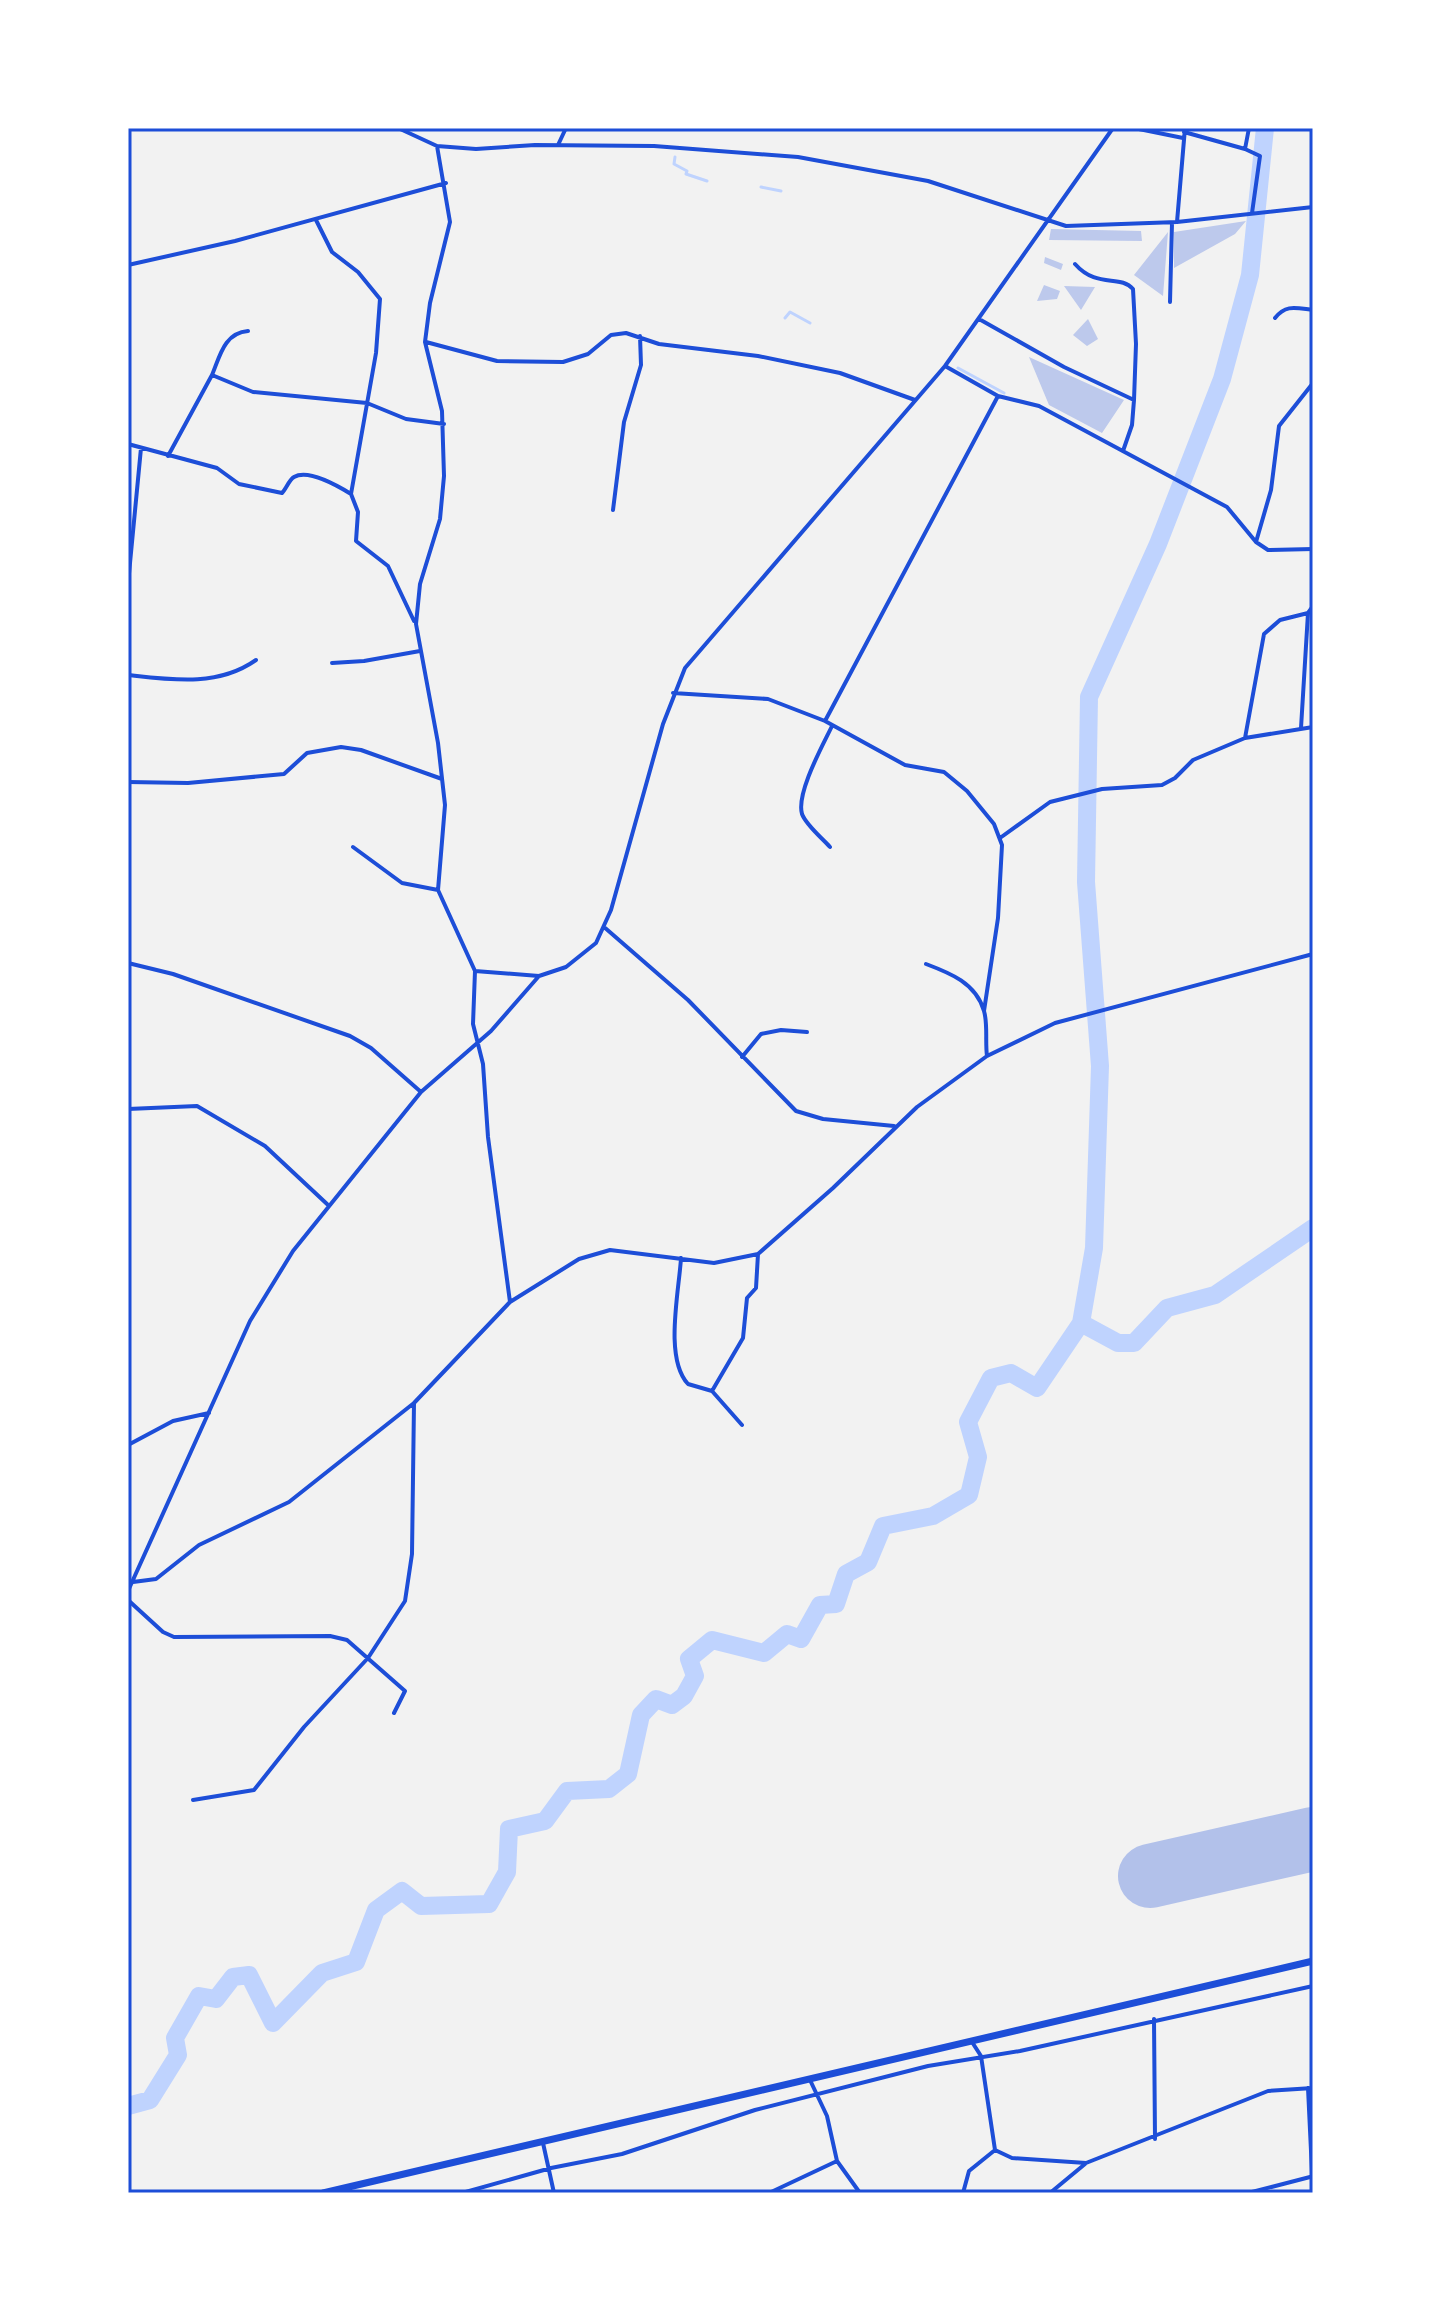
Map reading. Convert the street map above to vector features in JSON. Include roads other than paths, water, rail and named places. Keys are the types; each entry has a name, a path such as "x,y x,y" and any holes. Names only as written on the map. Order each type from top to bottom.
{"highway":[{"path":"325,2193 1313,1961"}],"street":[{"path":"398,128 437,146 476,149 558,145 740,151 860,166 928,181 1066,226 1174,222 1313,207"},
{"path":"558,145 566,128"},
{"path":"128,1591 266,1291 328,1205 421,1092 478,1042 539,976 583,957 604,927 673,693 696,652 945,366 1113,128"},
{"path":"1134,128 1183,138"},
{"path":"1245,149 1249,128"},
{"path":"1170,302 1174,222 1185,130 1260,156 1253,213"},
{"path":"437,146 446,183 450,222 430,303 425,342 444,424 440,519 420,584 416,624 445,805 438,890 475,971 473,1024 478,1042 510,1302"},
{"path":"128,265 446,183"},
{"path":"316,219 336,256 358,272 380,299 378,345 351,494 358,512 356,541 388,566 416,624"},
{"path":"1075,264 1086,276 1126,284 1133,289 1136,344 1134,400 1132,425 1123,451"},
{"path":"1275,318 1281,310 1290,307 1313,310"},
{"path":"979,319 1064,367 1134,400"},
{"path":"168,456 228,341 234,334 248,331"},
{"path":"425,342 497,361 544,362 578,359 618,333 640,336 659,344 758,356 840,373 915,400"},
{"path":"613,510 624,422 641,365 640,336"},
{"path":"945,366 998,396 1039,406 1227,507 1256,542 1268,550 1313,549"},
{"path":"212,375 266,395 367,403 406,419 444,424"},
{"path":"1256,542 1271,490 1279,426 1313,383"},
{"path":"825,721 998,396"},
{"path":"128,444 217,468 239,484 276,494 286,490 295,476 323,480 351,494"},
{"path":"128,584 141,448"},
{"path":"1301,728 1308,613 1313,606"},
{"path":"1245,738 1264,634 1280,620 1308,613"},
{"path":"332,663 420,651"},
{"path":"128,675 210,680 234,673 256,660"},
{"path":"673,693 768,699 825,721 905,765 944,772 967,791 994,824 1000,838 998,918 984,1011 987,1056"},
{"path":"830,847 803,816 801,805 809,777 832,726"},
{"path":"1000,838 1050,802 1102,789 1162,785 1193,760 1245,738 1313,727"},
{"path":"128,782 188,783 284,774 307,753 341,747 361,750 442,779"},
{"path":"353,847 402,883 438,890"},
{"path":"604,927 688,1000 796,1111 823,1119 895,1126"},
{"path":"133,1582 156,1579 199,1545 280,1508 414,1403 510,1302 593,1253 622,1251 714,1263 758,1254 936,1090 987,1056 1066,1019 1313,954"},
{"path":"128,963 173,974 350,1036 371,1048 421,1092"},
{"path":"926,964 965,982 984,1011"},
{"path":"475,971 539,976"},
{"path":"742,1058 761,1034 781,1030 807,1032"},
{"path":"128,1109 197,1106 265,1146 328,1205"},
{"path":"712,1391 743,1338 747,1298 756,1288 758,1254"},
{"path":"681,1258 674,1348 677,1367 688,1384 712,1391 742,1425"},
{"path":"193,1800 254,1790 304,1727 368,1658 400,1610 409,1583 414,1403"},
{"path":"128,1445 173,1421 209,1413"},
{"path":"128,1600 174,1637 339,1637 405,1691 394,1713"},
{"path":"462,2193 551,2168 622,2154 755,2110 981,2056 1313,1986"},
{"path":"1154,2019 1155,2139"},
{"path":"971,2040 981,2056 995,2150"},
{"path":"809,2078 827,2116 837,2161 860,2193"},
{"path":"1050,2193 1086,2163 1155,2139 1268,2091 1310,2088 1310,2177 1313,2193"},
{"path":"542,2141 551,2168 554,2193"},
{"path":"995,2150 1012,2158 1086,2163"},
{"path":"963,2193 969,2171 995,2150"},
{"path":"769,2193 837,2161"},
{"path":"1248,2193 1310,2177"}],"waterway":[{"path":"1081,1323 1094,1248 1100,1066 1086,882 1089,697 1158,544 1222,379 1250,275 1265,128"},
{"path":"675,157 674,164 687,171 686,174 707,181"},
{"path":"761,187 781,191"},
{"path":"785,318 790,312 810,323"},
{"path":"958,368 1004,393"},
{"path":"128,2106 150,2100 178,2055 175,2038 199,1996 216,1999 233,1977 249,1975 273,2023 322,1973 356,1962 376,1910 402,1891 421,1906 489,1904 507,1872 509,1829 545,1821 567,1791 609,1789 628,1774 641,1715 656,1699 672,1705 684,1696 695,1676 689,1659 712,1640 764,1653 787,1634 801,1639 820,1605 836,1604 846,1574 868,1562 883,1526 933,1516 969,1495 978,1457 968,1422 991,1378 1011,1373 1037,1388 1081,1323 1118,1343 1134,1343 1167,1308 1215,1295 1313,1228"}]}
